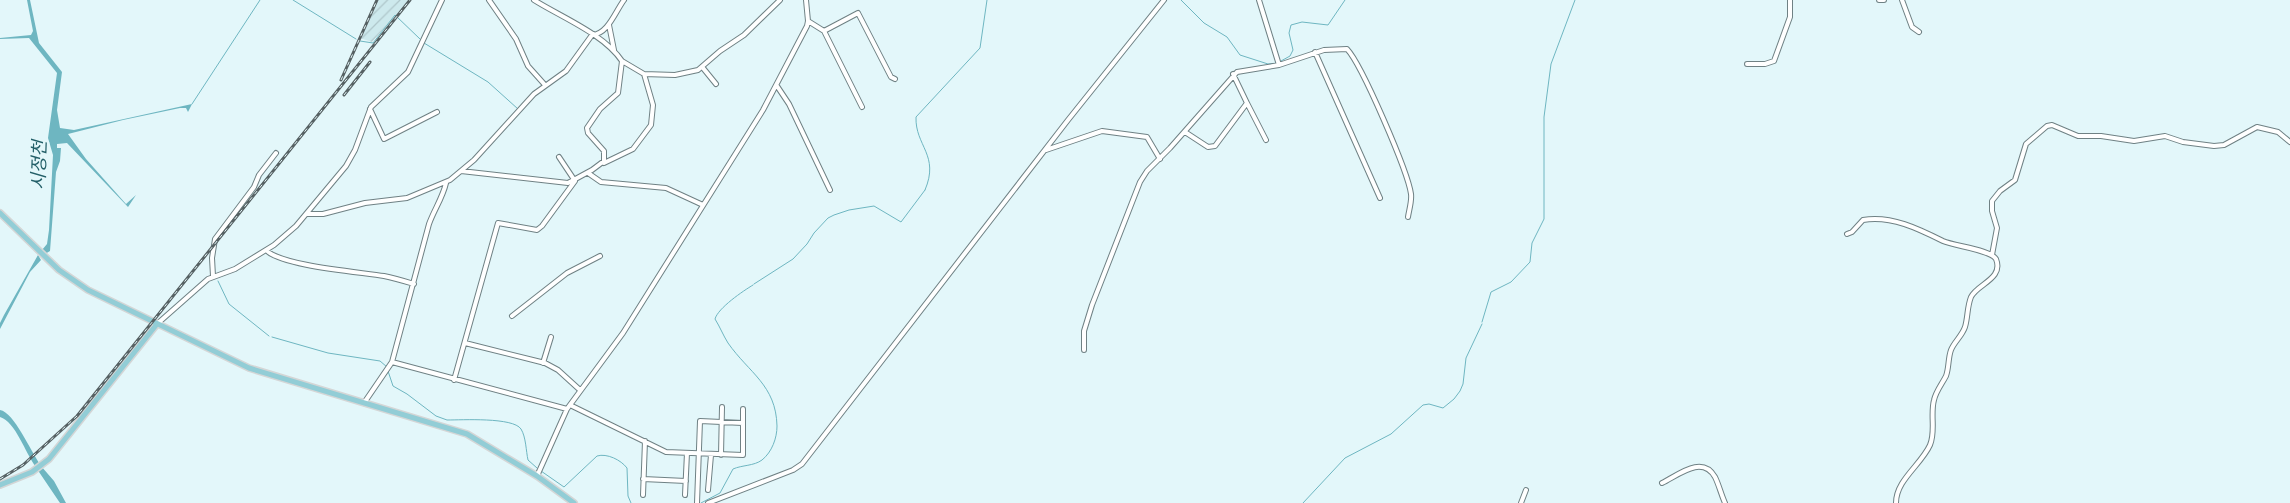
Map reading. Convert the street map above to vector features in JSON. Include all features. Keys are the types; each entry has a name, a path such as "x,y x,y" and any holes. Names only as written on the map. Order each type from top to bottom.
{"main road":[{"path":"0,213 45,258 81,286 248,368 467,434 537,476 574,503"},
{"path":"0,485 32,472 49,459 157,324"}],"street":[{"path":"157,324 213,276 235,270 288,235 351,158 370,110 406,74 442,0"},
{"path":"489,0 516,39 528,66 545,85"},
{"path":"534,0 542,2 564,16 614,52 622,61 644,74 675,76 703,68 720,51 744,35 780,0"},
{"path":"306,214 323,214 365,203 404,199 446,182 461,171 534,94 566,71 582,46 592,35 602,33 624,0"},
{"path":"537,476 567,409 623,333 777,86 808,21 806,0"},
{"path":"708,503 793,470 802,464 1164,0"},
{"path":"1258,0 1279,65"},
{"path":"1747,64 1765,64 1774,61 1790,17 1790,0"},
{"path":"1879,0 1884,0"},
{"path":"1902,0 1912,27 1919,32"},
{"path":"824,32 858,13 892,77 895,79"},
{"path":"609,21 609,34 614,52"},
{"path":"808,21 824,32 862,107"},
{"path":"1084,350 1086,323 1144,175 1185,132 1234,74 1240,71 1279,65 1315,52 1344,49 1352,54 1406,177 1411,197 1408,217"},
{"path":"1315,52 1380,198"},
{"path":"602,163 604,151 588,133 587,128 597,113 618,93 622,61"},
{"path":"703,68 716,84"},
{"path":"461,171 564,183 575,181 602,163 633,149 651,125 653,106 644,74"},
{"path":"1234,74 1266,140"},
{"path":"777,86 789,104 830,190"},
{"path":"1185,132 1211,148 1215,146 1247,103"},
{"path":"370,110 384,139 437,112"},
{"path":"1896,503 1897,492 1930,446 1935,394 1946,375 1951,351 1965,327 1972,294 1995,275 1997,264 1992,255 1997,228 1992,211 1992,201 1996,195 2015,180 2026,144 2047,126 2052,125 2078,136 2101,136 2138,141 2165,136 2183,142 2214,146 2224,145 2256,127 2278,132 2290,142"},
{"path":"1046,150 1090,134 1107,131 1147,136 1160,159"},
{"path":"213,276 212,258 215,239 254,187 259,175 276,152"},
{"path":"559,157 575,181"},
{"path":"588,173 601,182 666,188 703,205"},
{"path":"454,380 498,223 539,229 575,181"},
{"path":"364,403 392,362 429,224 434,209 444,191 446,182"},
{"path":"1847,234 1852,232 1863,220 1890,221 1922,230 1956,246 1992,255"},
{"path":"266,250 277,257 325,268 383,276 414,284"},
{"path":"512,316 567,273 600,256"},
{"path":"543,363 551,337"},
{"path":"465,343 543,363 558,370 580,390"},
{"path":"392,362 567,409"},
{"path":"570,405 666,452 721,455 743,455 743,410"},
{"path":"721,455 722,407"},
{"path":"698,503 700,422 743,423"},
{"path":"642,495 645,442"},
{"path":"685,495 687,453"},
{"path":"708,490 711,454"},
{"path":"1662,483 1693,467 1704,467 1714,476 1725,503"},
{"path":"643,479 686,481"},
{"path":"1521,503 1526,490"}],"shaded area":[{"path":"376,0 410,0 372,42 360,38"}],"water":[{"path":"27,0 30,0 39,43 62,72 57,110 60,128 74,130 192,104 188,112 186,108 180,108 68,134 86,159 126,204 136,195 128,207 67,143 57,144 57,148 61,148 60,161 56,172 50,251 45,254 42,250 47,244 49,230 53,155 48,138 57,73 29,38 0,39 31,35 33,31"},
{"path":"38,255 41,260 30,272 0,329 0,323 4,315"},
{"path":"0,410 11,418 22,433 40,464 36,467 16,431 6,420 0,417"},
{"path":"41,466 54,481 66,503 60,503 37,469"}],"waterway":[{"path":"192,104 260,0"},
{"path":"293,0 356,39"},
{"path":"925,190 930,168 926,151 919,136 916,117 980,48 987,0"},
{"path":"1181,0 1204,23 1227,37 1240,55 1268,64 1277,63"},
{"path":"1281,61 1290,56 1293,50 1289,33 1291,25 1302,22 1328,25 1345,0"},
{"path":"1482,322 1491,292 1511,282 1530,262 1532,243 1544,219 1544,117 1551,64 1575,0"},
{"path":"360,41 373,43 395,15 420,39"},
{"path":"424,43 488,82 518,109"},
{"path":"754,284 793,259 828,218 849,210 874,206 901,222 925,190"},
{"path":"218,281 229,304 269,336"},
{"path":"701,503 720,493 733,469 755,463 766,457 776,435 775,412 767,390 728,343 715,319 721,310 737,295 753,285"},
{"path":"1303,503 1345,458 1391,434 1423,405 1429,404 1443,408 1454,399 1463,384 1466,358 1482,324"},
{"path":"272,337 328,353 380,361 387,367"},
{"path":"388,371 393,386 436,416 447,420 487,420 516,425 521,429 524,436 528,460 537,468"},
{"path":"541,471 564,487 597,456 609,456 618,460 627,468 628,496 631,503"}],"railway":[{"path":"341,80 377,0"},
{"path":"0,479 23,465 77,416 410,0"},
{"path":"344,95 370,62"}],"water label":[{"name":"시정천","path":"39,165"}]}
